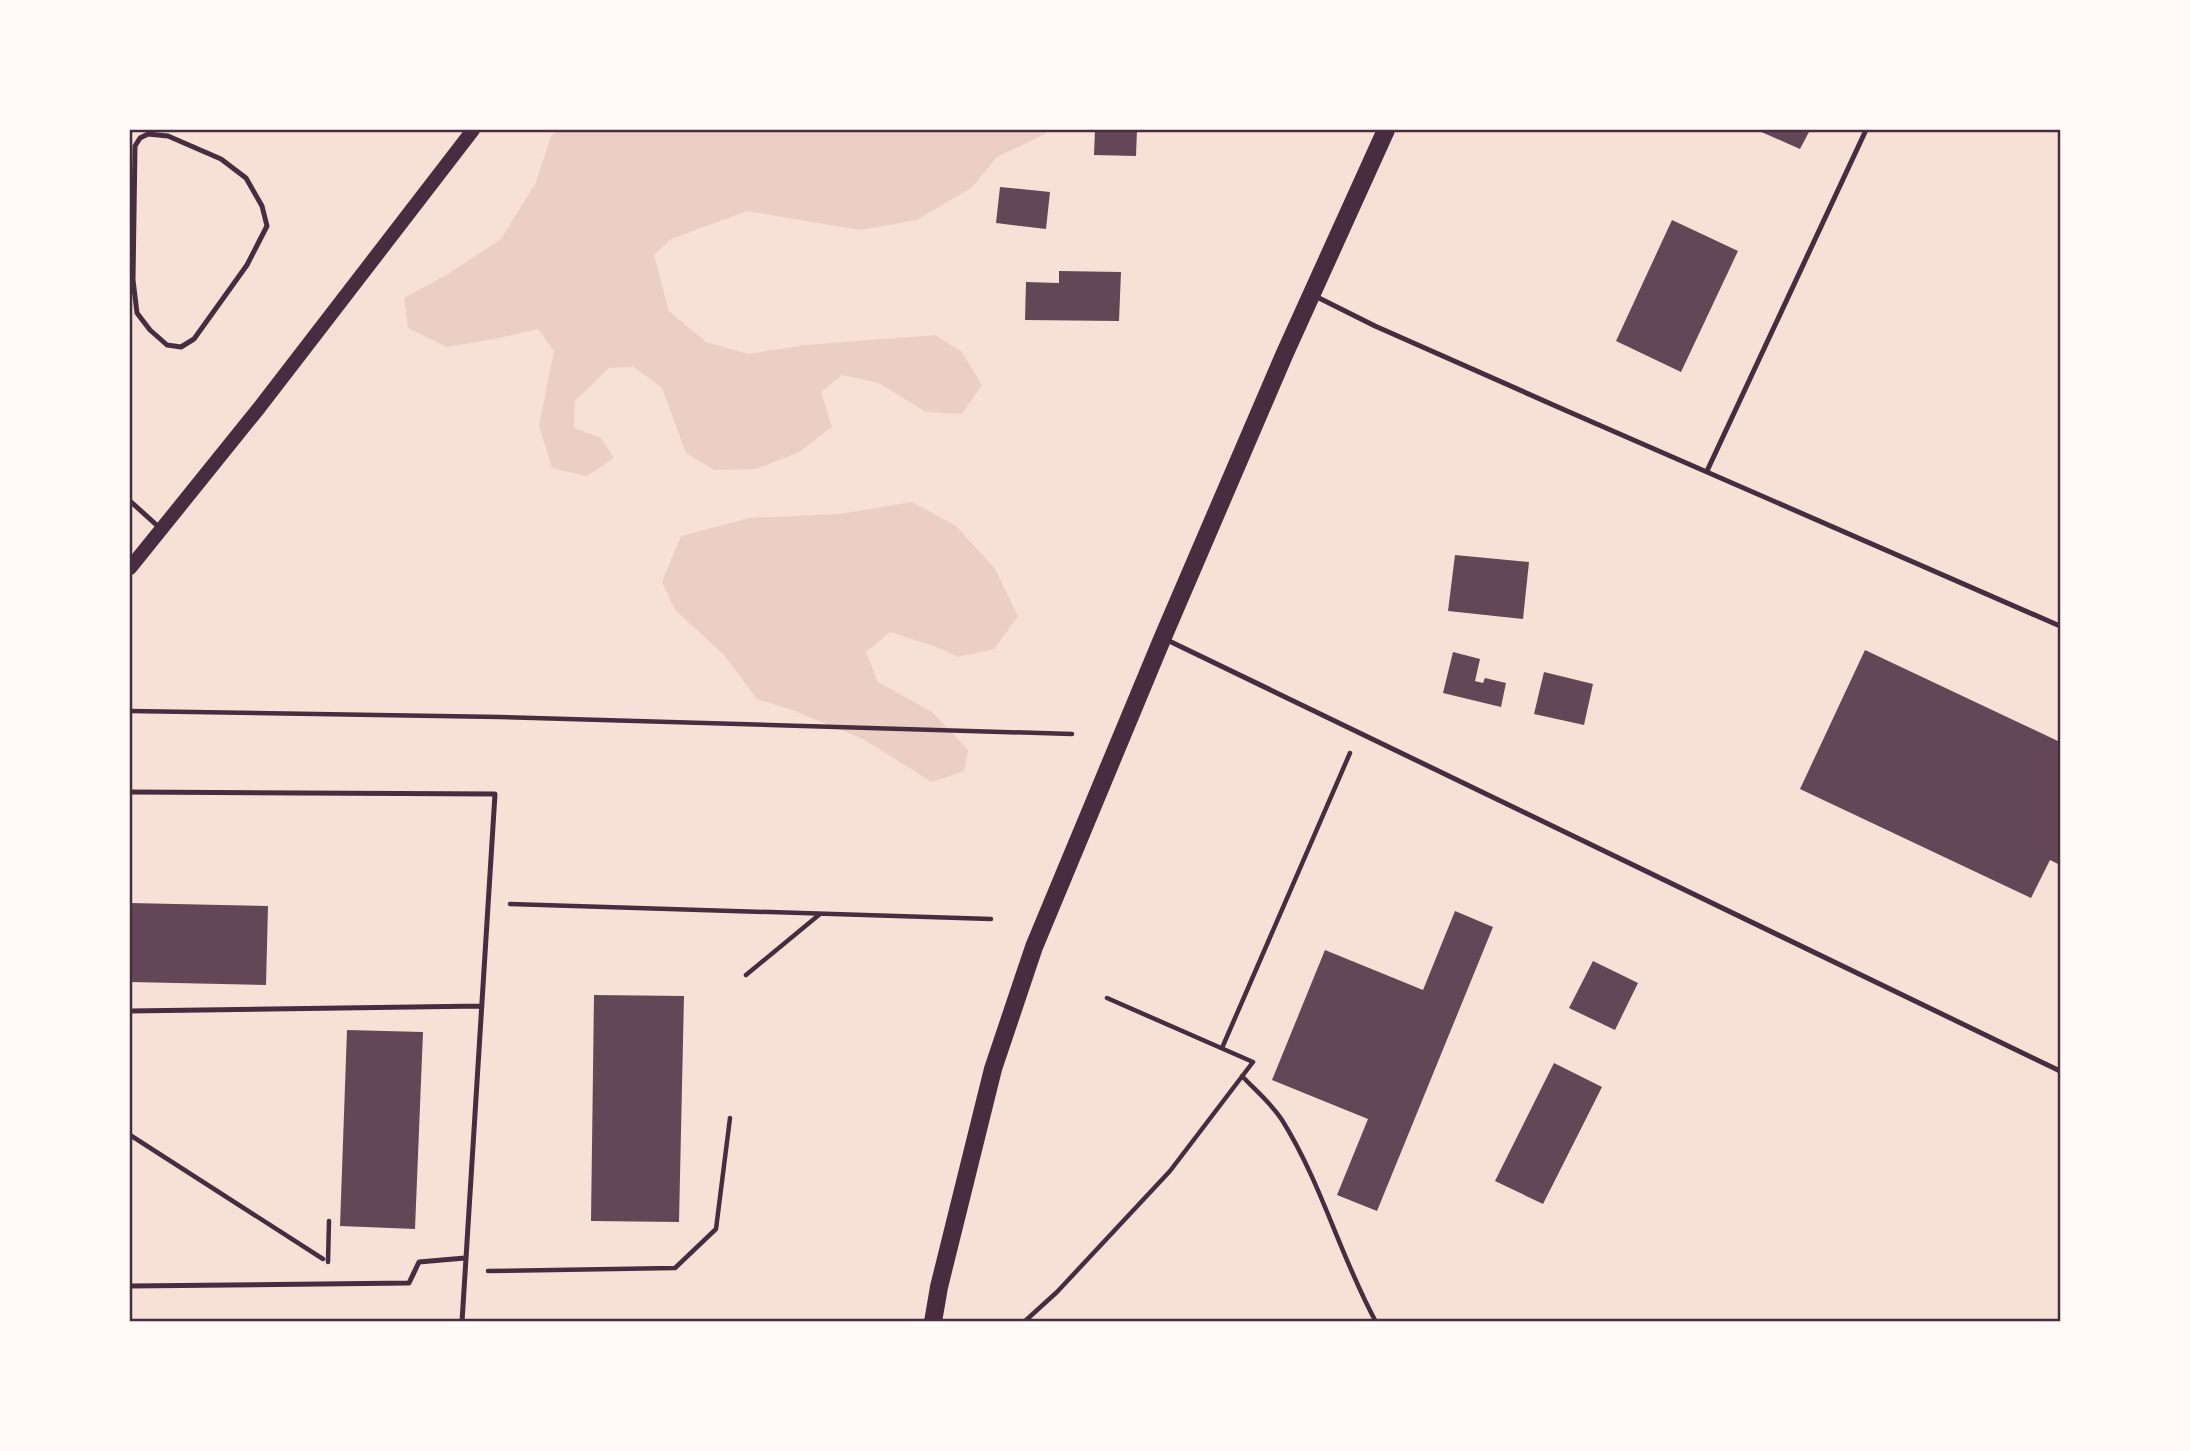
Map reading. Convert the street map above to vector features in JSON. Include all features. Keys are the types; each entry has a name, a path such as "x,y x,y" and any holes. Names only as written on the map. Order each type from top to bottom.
{"main road":[{"path":"130,568 259,408 473,130"},
{"path":"933,1321 989,1082 1034,947 1279,365 1386,130"}],"lane":[{"path":"1707,471 1866,130"},
{"path":"148,134 168,136 221,159 246,178 262,206 267,226 239,275 194,339 181,347 167,345 150,330 137,313 132,280 131,234 135,146 140,138 148,134"},
{"path":"1312,295 1388,332 2060,626"},
{"path":"130,501 161,529"},
{"path":"1163,638 2060,1071"},
{"path":"130,792 495,794 462,1321"},
{"path":"130,1012 482,1006"},
{"path":"130,1286 410,1283 419,1262 465,1258"}],"path":[{"path":"130,710 500,717 1072,734"},
{"path":"1222,1048 1360,732"},
{"path":"489,903 991,919"},
{"path":"746,975 820,914"},
{"path":"1024,1321 1058,1292 1170,1171 1253,1062 1107,999"},
{"path":"1242,1076 1281,1118 1314,1177 1360,1292 1376,1321"},
{"path":"464,1271 675,1268 716,1229 730,1118"},
{"path":"130,1135 328,1262 329,1221"}],"shaded area":[{"path":"558,130 1048,130 1045,134 997,157 971,188 917,220 860,230 747,211 671,239 654,255 669,311 706,342 748,354 805,345 935,335 962,352 982,385 962,414 926,412 879,383 842,375 821,392 832,427 799,452 756,469 714,470 686,453 662,388 634,367 609,368 575,401 574,428 601,438 614,458 587,476 552,468 539,426 554,351 538,329 447,347 408,328 404,298 448,274 501,239 535,184 551,136"},
{"path":"912,502 956,526 995,569 1018,616 994,649 958,657 890,632 866,652 878,682 932,712 968,750 964,771 932,782 863,739 757,699 724,655 675,610 662,582 681,536 749,518 839,514"}],"building":[{"path":"1095,130 1137,130 1136,156 1094,155"},
{"path":"1757,130 1810,130 1800,149"},
{"path":"1000,187 1050,192 1046,229 996,223"},
{"path":"1672,220 1738,251 1681,372 1616,341"},
{"path":"1059,271 1121,272 1119,321 1025,320 1026,282 1059,283"},
{"path":"1455,555 1529,562 1523,619 1448,611"},
{"path":"1865,650 2060,742 2060,865 2050,860 2031,898 1800,789"},
{"path":"1453,652 1480,659 1475,681 1483,683 1485,678 1506,683 1501,707 1443,693"},
{"path":"1544,672 1593,684 1584,725 1534,714"},
{"path":"130,903 268,906 266,985 130,982"},
{"path":"1455,911 1493,927 1377,1211 1337,1195 1368,1119 1272,1080 1325,950 1423,990"},
{"path":"1593,961 1638,983 1615,1030 1569,1008"},
{"path":"594,995 684,996 679,1222 591,1221"},
{"path":"347,1030 423,1032 415,1229 340,1226"},
{"path":"1554,1063 1602,1087 1543,1204 1495,1181"}]}
